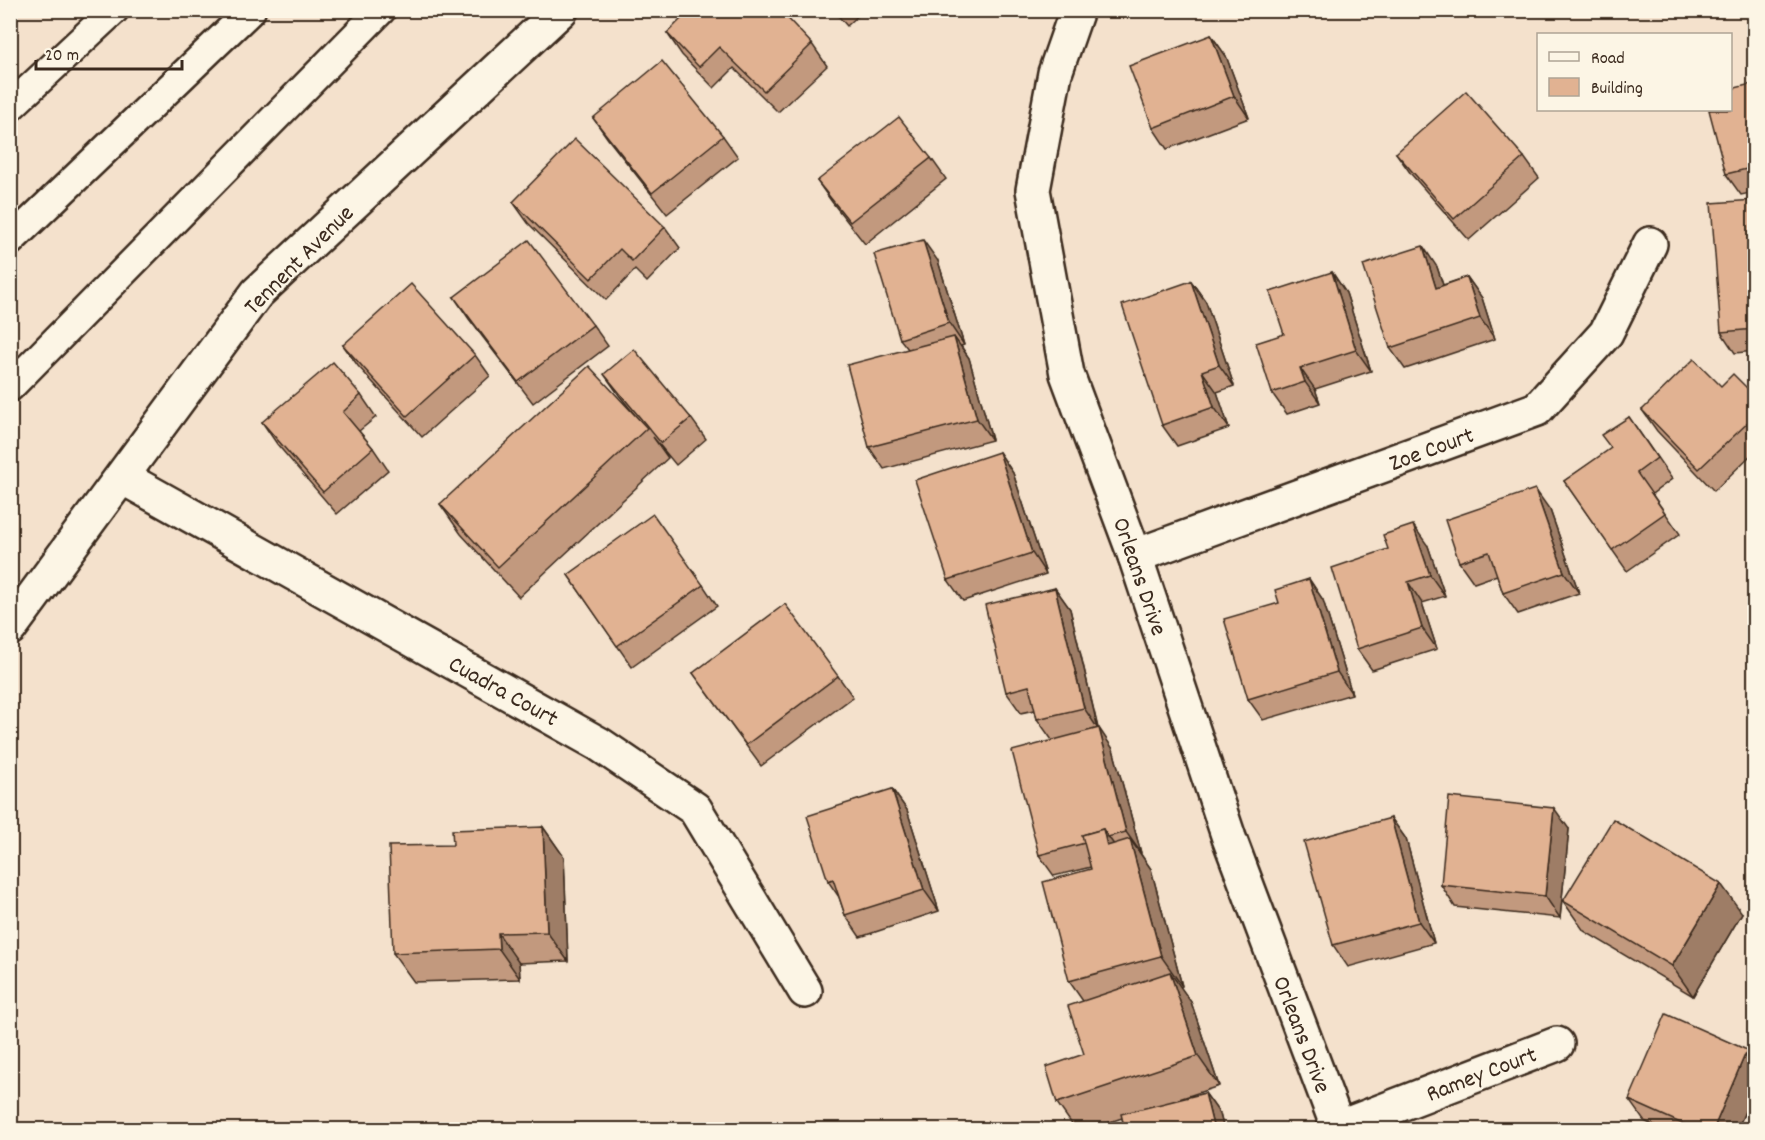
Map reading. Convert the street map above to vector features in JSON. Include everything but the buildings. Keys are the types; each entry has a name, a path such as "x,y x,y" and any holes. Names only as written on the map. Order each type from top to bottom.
{"street":[{"name":"Tennent Avenue","path":"10,628 257,293 561,10"},
{"name":"Orleans Drive","path":"1077,10 1055,73 1033,190 1067,374 1135,556 1229,838 1339,1129"},
{"name":"Zoe Court","path":"1135,556 1537,409 1606,333 1650,244"},
{"name":"Cuadra Court","path":"122,477 599,744 695,809 805,991"},
{"name":"Ramey Court","path":"1339,1129 1557,1044"}],"lane":[{"path":"10,107 114,10"},
{"path":"10,241 251,10"},
{"path":"10,387 381,10"}]}
